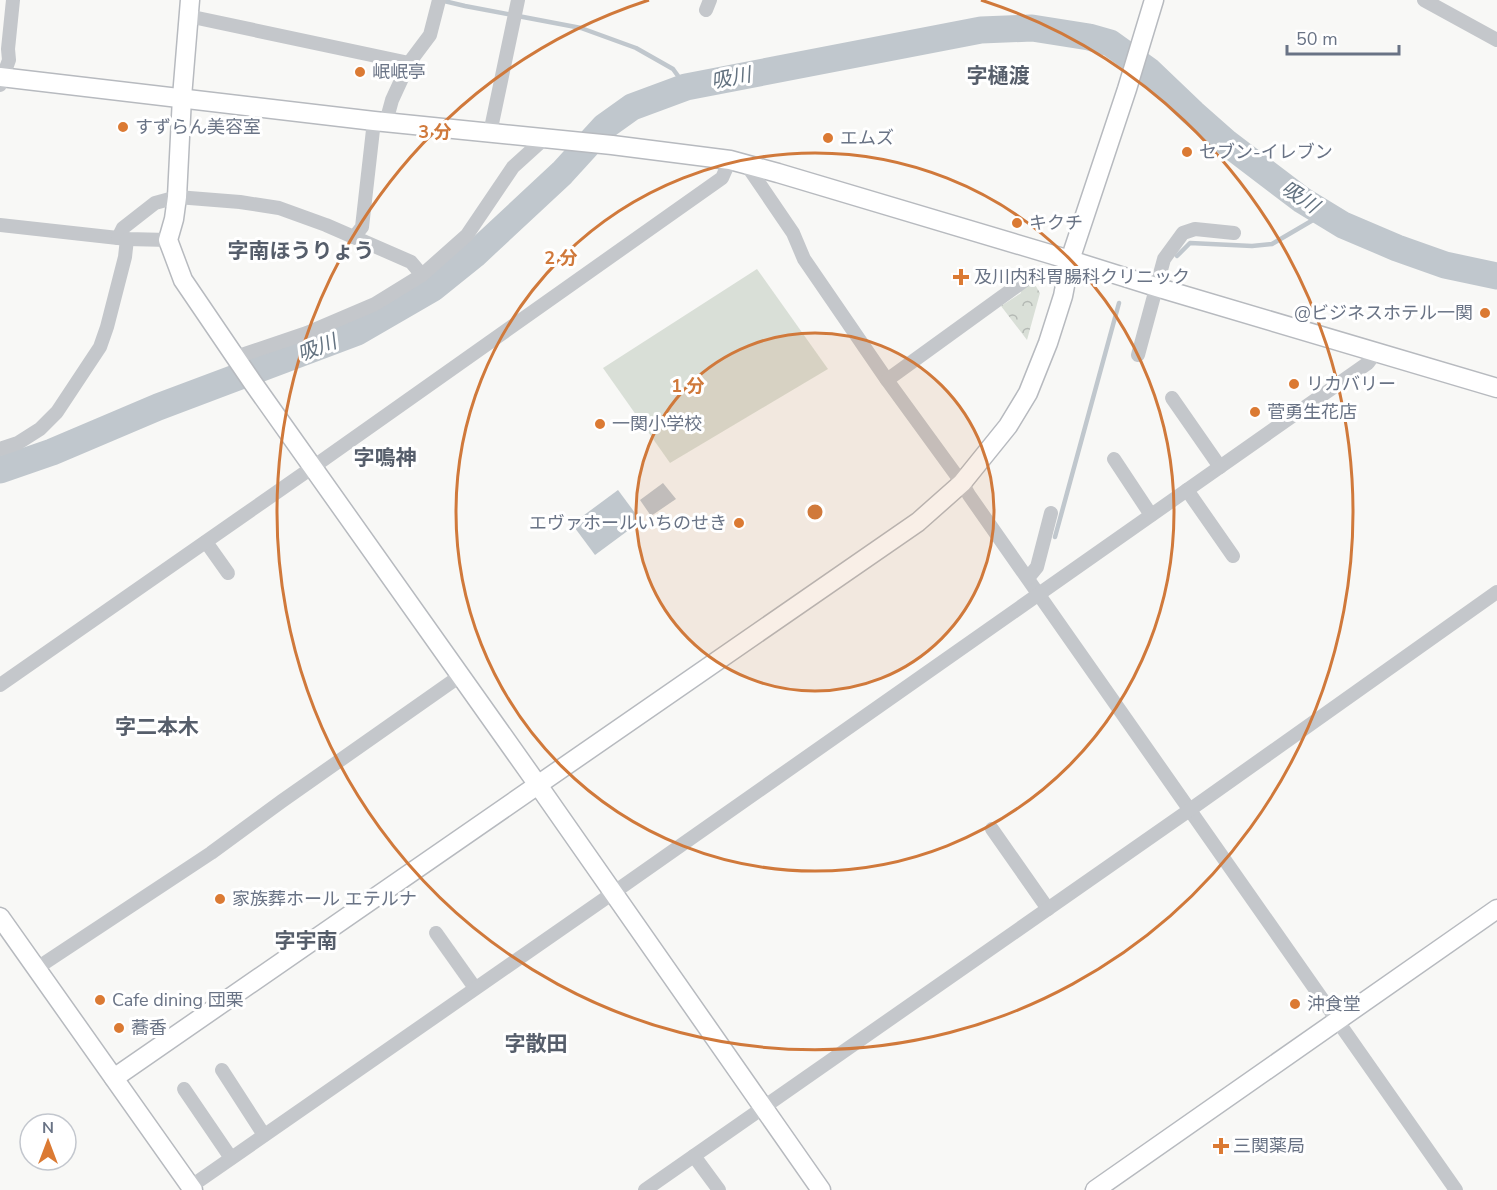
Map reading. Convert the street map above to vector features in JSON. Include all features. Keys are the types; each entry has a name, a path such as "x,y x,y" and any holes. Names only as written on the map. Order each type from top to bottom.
{"street":[{"path":"13,0 9,60 1,78 612,145 738,162 1497,388"},
{"path":"354,237 362,227 380,121 409,63 430,35 439,0"},
{"path":"490,133 518,0"},
{"path":"114,1078 918,522 963,483 1008,426 1028,393 1052,334 1070,260 1154,0"},
{"path":"1424,0 1497,40"},
{"path":"409,63 189,8 177,197 168,240 183,280 251,380 821,1190"},
{"path":"238,359 375,304 422,275 467,235 513,167 545,138"},
{"path":"738,162 793,232 804,259 887,380 963,483 969,495 1456,1190"},
{"path":"0,685 722,178 738,162"},
{"path":"0,449 18,443 40,429 57,412 100,347 125,257 123,228 155,203 177,197 279,208 411,262 422,275"},
{"path":"0,225 123,238 168,240"},
{"path":"1138,355 1164,259 1183,232 1195,229 1234,233"},
{"path":"887,380 1025,280"},
{"path":"0,917 191,1188 1368,363 1376,352"},
{"path":"1172,398 1220,467"},
{"path":"1114,459 1151,515"},
{"path":"1187,490 1233,556"},
{"path":"1028,578 1037,567 1051,513"},
{"path":"206,542 228,573"},
{"path":"645,1190 1191,809 1497,592"},
{"path":"37,968 212,854 282,801 460,676"},
{"path":"992,829 1048,909"},
{"path":"1095,1190 1497,909"},
{"path":"436,933 476,988"},
{"path":"222,1070 264,1135"},
{"path":"184,1089 231,1158"},
{"path":"694,1156 719,1190"}],"green space":[{"path":"757,269 828,369 670,463 603,368"},
{"path":"1031,278 1040,293 1027,340 1001,306 1021,293 1019,288"}],"shaded area":[{"path":"663,483 676,499 651,516 640,500"},
{"path":"618,490 641,521 595,555 572,524"}],"waterway":[{"path":"440,0 581,28 636,48 673,69 686,87"},
{"name":"吸川","path":"0,470 52,452 158,407 357,332 433,288 474,255 562,173 604,127 632,107 686,87 981,30 1032,28 1089,37 1110,43 1149,71 1227,143 1302,200 1343,225 1445,265 1497,276"},
{"path":"1177,256 1190,243 1252,246 1272,244 1325,213"},
{"path":"1055,537 1119,303"}],"place":[{"name":"岷岷亭","path":"360,72"},
{"name":"すずらん美容室","path":"123,127"},
{"name":"エムズ","path":"828,138"},
{"name":"セブン-イレブン","path":"1187,152"},
{"name":"キクチ","path":"1017,223"},
{"name":"及川内科胃腸科クリニック","path":"961,277"},
{"name":"@ビジネスホテル一関","path":"1485,313"},
{"name":"リカバリー","path":"1294,384"},
{"name":"菅勇生花店","path":"1255,412"},
{"name":"一関小学校","path":"600,424"},
{"name":"エヴァホールいちのせき","path":"739,523"},
{"name":"家族葬ホール エテルナ","path":"220,899"},
{"name":"Cafe dining 団栗","path":"100,1000"},
{"name":"沖食堂","path":"1295,1004"},
{"name":"蕎香","path":"119,1028"},
{"name":"三関薬局","path":"1221,1146"}],"district":[{"name":"字樋渡","path":"998,76"},
{"name":"字南ほうりょう","path":"301,251"},
{"name":"字鳴神","path":"385,458"},
{"name":"字二本木","path":"157,727"},
{"name":"字宇南","path":"306,941"},
{"name":"字散田","path":"536,1044"}]}
